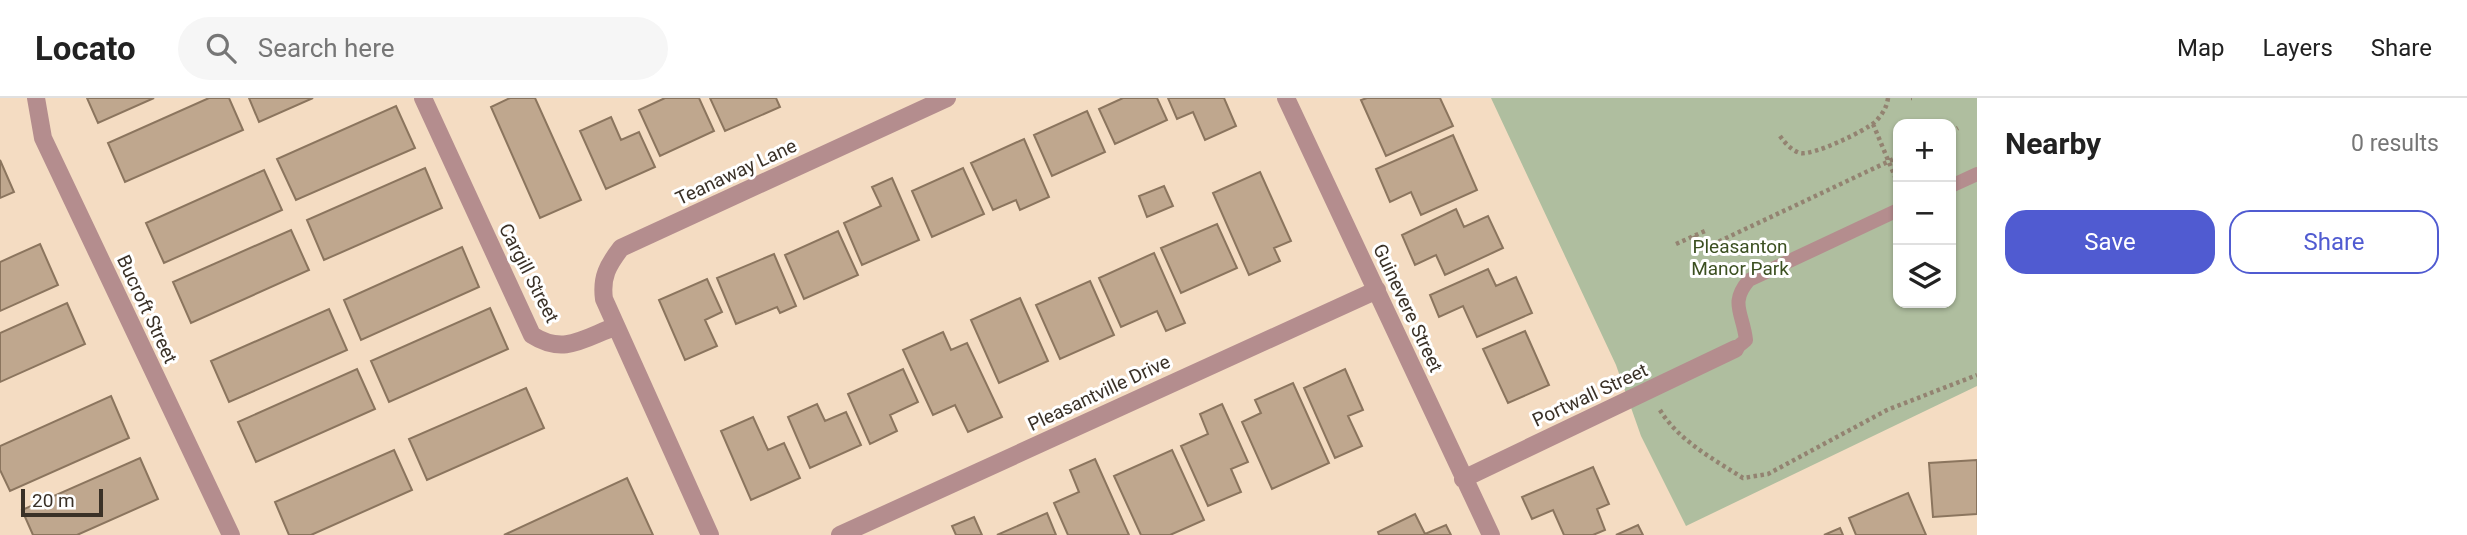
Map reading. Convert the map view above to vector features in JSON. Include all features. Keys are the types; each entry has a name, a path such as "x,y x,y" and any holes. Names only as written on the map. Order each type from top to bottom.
{"street":[{"name":"Bucroft Street","path":"36,98 43,138 231,535"},
{"name":"Cargill Street","path":"423,98 532,335 546,344 564,346 614,327"},
{"name":"Teanaway Lane","path":"614,327 604,299 602,283 609,263 621,248 947,98"},
{"name":"Guinevere Street","path":"1286,98 1491,535"},
{"name":"Pleasantville Drive","path":"840,535 1377,290"},
{"path":"614,327 710,535"},
{"name":"Portwall Street","path":"1463,479 1735,349"}],"lane":[{"path":"1956,184 1977,174"},
{"path":"1735,349 1746,340 1737,306 1738,292 1749,280 1893,212"}],"path":[{"path":"1780,136 1787,146 1799,153 1812,153 1873,124 1881,116 1888,98"},
{"path":"1873,124 1897,182"},
{"path":"1693,236 1698,247 1703,249 1893,159"},
{"path":"1676,244 1705,231"},
{"path":"1648,391 1669,424 1705,454 1743,478 1768,474 1886,410 1977,375"}],"green space":[{"name":"Pleasanton Manor Park","path":"1491,98 1977,98 1977,386 1686,526 1641,436 1616,365"}],"building":[{"path":"87,98 154,98 98,123"},
{"path":"209,98 229,98 243,130 125,182 108,143"},
{"path":"249,98 313,98 259,122"},
{"path":"510,98 535,98 581,200 540,218 491,107"},
{"path":"665,98 699,98 714,131 660,156 639,110"},
{"path":"710,98 776,98 780,107 725,131"},
{"path":"1123,98 1157,98 1167,120 1115,144 1099,109"},
{"path":"1168,98 1224,98 1236,126 1205,140 1193,112 1177,119"},
{"path":"1440,98 1453,126 1386,156 1361,100"},
{"path":"396,106 415,148 296,200 277,159"},
{"path":"1087,111 1105,152 1052,176 1034,135"},
{"path":"611,117 621,140 639,132 655,167 606,189 580,131"},
{"path":"1453,135 1477,190 1421,215 1411,192 1390,202 1376,169"},
{"path":"1024,139 1049,197 1020,210 1016,200 993,210 971,163"},
{"path":"0,160 14,192 0,198"},
{"path":"425,168 442,208 324,260 307,220"},
{"path":"963,168 984,214 932,237 912,191"},
{"path":"264,170 282,210 164,263 146,223"},
{"path":"1260,172 1291,241 1274,248 1280,261 1249,275 1213,193"},
{"path":"892,178 919,240 862,265 844,223 881,206 872,187"},
{"path":"1164,186 1173,206 1147,217 1139,196"},
{"path":"1456,209 1464,227 1488,216 1503,248 1445,275 1436,255 1415,265 1402,235"},
{"path":"1217,224 1237,268 1181,293 1161,248"},
{"path":"291,230 309,270 191,323 173,282"},
{"path":"838,231 858,275 804,299 785,255"},
{"path":"40,244 58,285 0,311 0,262"},
{"path":"462,247 479,287 361,340 344,300"},
{"path":"1154,253 1185,323 1166,331 1157,311 1121,327 1099,278"},
{"path":"774,254 796,306 780,313 777,307 736,324 717,278"},
{"path":"1488,269 1496,286 1516,277 1532,313 1477,337 1463,306 1439,317 1430,295"},
{"path":"707,279 722,312 705,320 717,346 685,360 659,300"},
{"path":"1090,281 1114,335 1060,359 1036,305"},
{"path":"1020,298 1048,361 999,383 971,320"},
{"path":"67,303 85,344 0,382 0,333"},
{"path":"490,308 508,349 389,402 371,361"},
{"path":"329,309 347,350 229,402 211,361"},
{"path":"1525,331 1549,385 1508,403 1483,349"},
{"path":"943,332 951,350 967,343 1002,417 968,432 955,405 933,415 903,350"},
{"path":"357,369 375,409 256,462 238,422"},
{"path":"903,369 918,402 890,415 897,431 870,444 848,394"},
{"path":"1345,369 1363,410 1348,416 1362,446 1335,458 1304,388"},
{"path":"1293,383 1329,463 1272,489 1242,422 1261,413 1255,400"},
{"path":"526,388 544,428 427,480 409,439"},
{"path":"111,396 129,438 10,491 0,470 0,446"},
{"path":"817,404 825,421 846,412 861,445 810,468 788,417"},
{"path":"1222,404 1248,462 1231,469 1241,492 1208,506 1181,446 1208,434 1200,414"},
{"path":"753,417 768,450 784,443 800,478 751,500 721,431"},
{"path":"394,450 412,490 311,535 289,535 275,502"},
{"path":"1172,450 1204,520 1170,535 1141,535 1114,476"},
{"path":"140,458 158,499 77,535 33,535 22,510"},
{"path":"1095,459 1129,535 1068,535 1054,503 1079,492 1070,470"},
{"path":"1977,460 1977,514 1933,517 1929,463"},
{"path":"1593,467 1609,504 1597,509 1605,530 1593,535 1564,535 1553,510 1532,519 1522,497"},
{"path":"627,478 653,535 504,535"},
{"path":"1908,493 1926,535 1856,535 1849,518"},
{"path":"1047,513 1056,535 997,535"},
{"path":"1415,514 1425,534 1446,525 1451,535 1379,535 1378,532"},
{"path":"974,517 982,535 956,535 952,526"},
{"path":"1638,525 1643,535 1616,535"},
{"path":"1840,528 1843,535 1824,535"}]}
